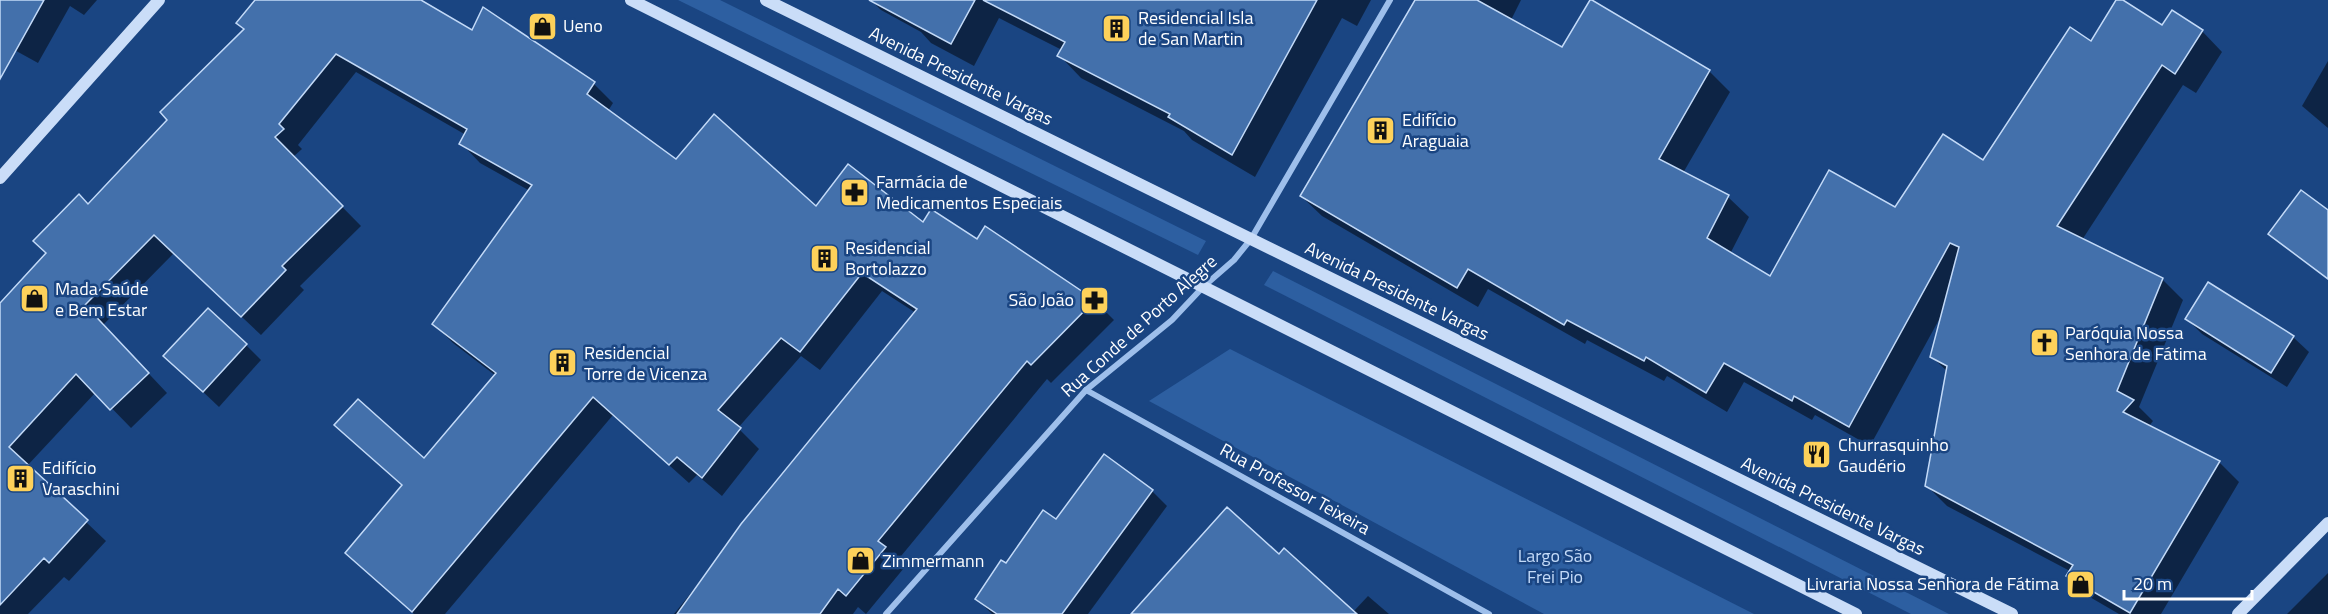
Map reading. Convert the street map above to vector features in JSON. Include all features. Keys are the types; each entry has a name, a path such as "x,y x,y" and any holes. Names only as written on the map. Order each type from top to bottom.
{"main road":[{"path":"0,178 159,0"},
{"path":"631,0 1856,614"},
{"name":"Avenida Presidente Vargas","path":"766,0 2012,614"},
{"path":"2238,614 2328,523"}],"street":[{"name":"Rua Conde de Porto Alegre","path":"886,614 1086,390 1172,320 1203,287 1234,260 1251,239 1390,0"},
{"name":"Rua Professor Teixeira","path":"1086,390 1488,614"}],"green space":[{"path":"678,0 720,0 1206,241 1198,255"},
{"path":"1273,271 1949,614 1911,614 1264,285"},
{"name":"Largo São Frei Pio","path":"1230,349 1754,614 1544,614 1149,401"}],"building":[{"path":"0,0 44,0 0,79"},
{"path":"255,0 421,0 472,30 483,7 595,82 587,94 676,159 714,114 816,206 848,164 923,222 931,209 977,239 985,226 1095,300 1031,365 1027,361 878,541 886,547 846,596 838,589 820,614 677,614 741,524 917,309 862,273 800,352 781,338 718,410 741,428 702,478 677,457 669,465 593,397 412,612 345,553 402,485 334,425 358,399 424,458 496,373 432,324 532,185 459,144 467,129 336,54 279,124 284,129 275,137 343,206 282,266 286,270 241,317 154,235 85,305 149,373 110,410 76,374 9,447 88,520 49,563 44,558 0,605 0,303 46,253 33,241 79,194 88,204 167,120 160,112 244,29 236,23"},
{"path":"869,0 975,0 951,44"},
{"path":"983,0 1317,0 1232,155 1168,117 1170,114 1057,56 1065,42"},
{"path":"1415,0 1477,0 1562,47 1592,0 1710,70 1659,159 1729,195 1707,238 1770,276 1829,170 1895,207 1943,134 1983,160 2070,27 2091,41 2116,0 2123,0 2162,25 2172,10 2203,30 2175,74 2162,65 2057,226 2163,278 2117,391 2134,400 2123,412 2220,461 2130,613 2066,576 2073,565 1925,486 1947,366 1930,357 1959,247 1950,243 1849,427 1794,396 1792,401 1724,363 1706,393 1646,357 1644,361 1567,320 1564,325 1468,269 1457,288 1300,196"},
{"path":"2301,190 2328,210 2328,279 2268,234"},
{"path":"2208,282 2294,336 2271,373 2185,319"},
{"path":"208,308 247,344 203,392 163,356"},
{"path":"1104,454 1153,490 1062,614 997,614 975,599 1001,560 1006,563 1043,510 1056,519"},
{"path":"1227,507 1279,554 1284,548 1357,614 1131,614"}],"place":[{"name":"Ueno","path":"542,26"},
{"name":"Residencial Isla de San Martin","path":"1117,28"},
{"name":"Edifício Araguaia","path":"1381,130"},
{"name":"Farmácia de Medicamentos Especiais","path":"855,192"},
{"name":"Residencial Bortolazzo","path":"824,258"},
{"name":"Mada Saúde e Bem Estar","path":"34,299"},
{"name":"São João","path":"1095,300"},
{"name":"Paróquia Nossa Senhora de Fátima","path":"2044,343"},
{"name":"Residencial Torre de Vicenza","path":"563,363"},
{"name":"Churrasquinho Gaudério","path":"1817,455"},
{"name":"Edifício Varaschini","path":"21,478"},
{"name":"Zimmermann","path":"861,561"},
{"name":"Livraria Nossa Senhora de Fátima","path":"2080,584"}]}
